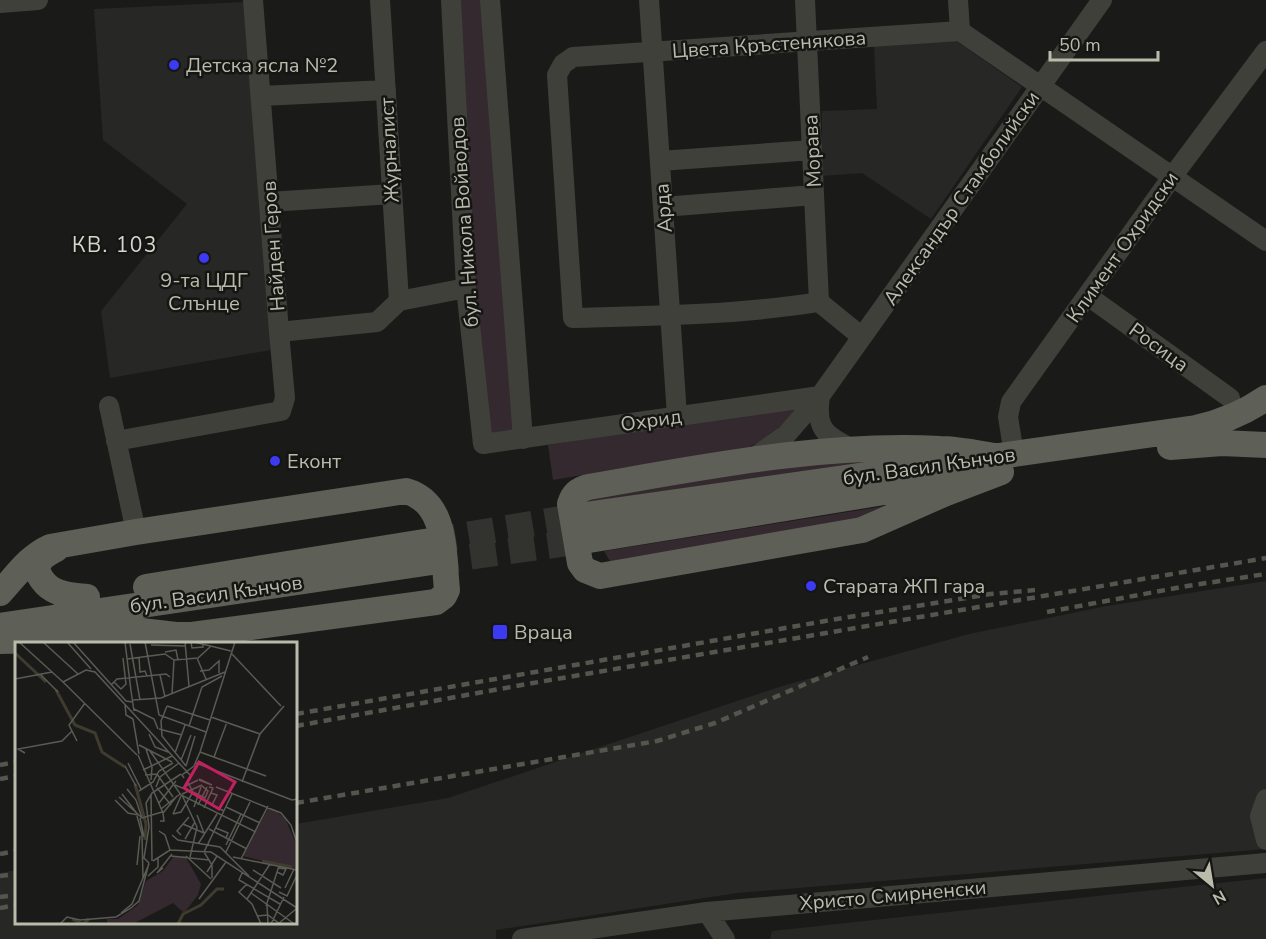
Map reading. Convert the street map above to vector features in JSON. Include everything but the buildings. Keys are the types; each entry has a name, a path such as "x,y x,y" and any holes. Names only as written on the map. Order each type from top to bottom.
{"main road":[{"name":"бул. Васил Кънчов","path":"587,527 1005,461 1212,424 1246,411 1266,398"},
{"path":"1266,398 1262,412 1266,428"},
{"name":"бул. Васил Кънчов","path":"1005,461 1222,443 1266,445"},
{"path":"942,448 1005,461 946,493 862,530 600,576 585,570 580,563 570,504 572,496 580,489 753,458 852,449 942,448"},
{"path":"0,593 26,562 50,547 406,491 427,501 435,512 439,523 447,590 444,596 436,602 192,635 124,629 44,640 0,640"},
{"path":"64,544 40,561 39,575 55,591 66,595 87,597"},
{"name":"бул. Васил Кънчов","path":"0,612 87,597 431,552 0,626"}],"street":[{"path":"0,3 38,0"},
{"name":"Найден Геров","path":"253,0 279,332 377,322 399,301"},
{"name":"Журналист","path":"380,0 399,301"},
{"name":"бул. Никола Войводов","path":"451,0 466,288 483,444"},
{"path":"490,0 523,439"},
{"name":"Арда","path":"649,0 676,416"},
{"name":"Морава","path":"805,0 819,302"},
{"path":"958,0 960,32 1266,241"},
{"name":"Александър Стамболийски","path":"753,458 786,435 820,396 1101,0"},
{"name":"Цвета Кръстенякова","path":"670,316 573,318 557,75 562,64 573,57 807,40 960,32"},
{"name":"Климент Охридски","path":"1005,461 1011,402 1172,177 1266,51"},
{"path":"261,96 386,90"},
{"path":"660,161 812,150"},
{"path":"269,202 392,194"},
{"path":"663,207 814,195"},
{"path":"399,301 466,288"},
{"name":"Росица","path":"1088,296 1230,398"},
{"path":"670,316 773,309 819,302 862,337"},
{"path":"116,441 281,411 285,398 279,332"},
{"path":"820,396 818,412 821,428 831,438 852,449"},
{"name":"Охрид","path":"483,444 820,396"},
{"path":"109,406 136,532"},
{"path":"1266,799 1260,816 1266,840"},
{"name":"Христо Смирненски","path":"522,939 706,912 1266,863"},
{"path":"706,912 725,939"}],"shaded area":[{"path":"454,0 490,0 523,439 484,446"},
{"path":"245,2 271,350 110,378 101,311 187,204 103,140 94,9"},
{"path":"955,40 1022,87 931,219 862,173 822,176 822,111 877,109 874,46"},
{"path":"799,405 777,430 748,447 553,480 548,445"},
{"path":"925,457 584,504 589,494 752,466"},
{"path":"910,502 862,518 611,563 604,551"},
{"path":"1266,581 1266,849 737,893 496,930 496,939 0,939 0,873 15,870 15,924 297,924 297,824 448,798 779,687 969,634 1107,606"},
{"path":"1266,878 1266,939 770,939 772,931"}],"tunnel":[{"path":"430,541 585,515"},
{"path":"432,562 589,540"}],"railway":[{"path":"297,726 533,683 1266,558"},
{"path":"1047,612 1266,574"},
{"path":"297,714 831,620 990,594 1035,590"},
{"path":"297,803 657,741 715,723 868,657"},
{"path":"0,765 15,762"},
{"path":"0,779 15,776"},
{"path":"0,854 15,851"},
{"path":"0,876 15,874"},
{"path":"0,897 15,895"},
{"path":"0,908 15,905"}],"place":[{"name":"Детска ясла №2","path":"174,65"},
{"name":"9-та ЦДГ Слънце","path":"204,258"},
{"name":"Еконт","path":"275,461"},
{"name":"Старата ЖП гара","path":"811,586"},
{"name":"Враца","path":"500,632"}],"district":[{"name":"КВ. 103","path":"115,245"}]}
